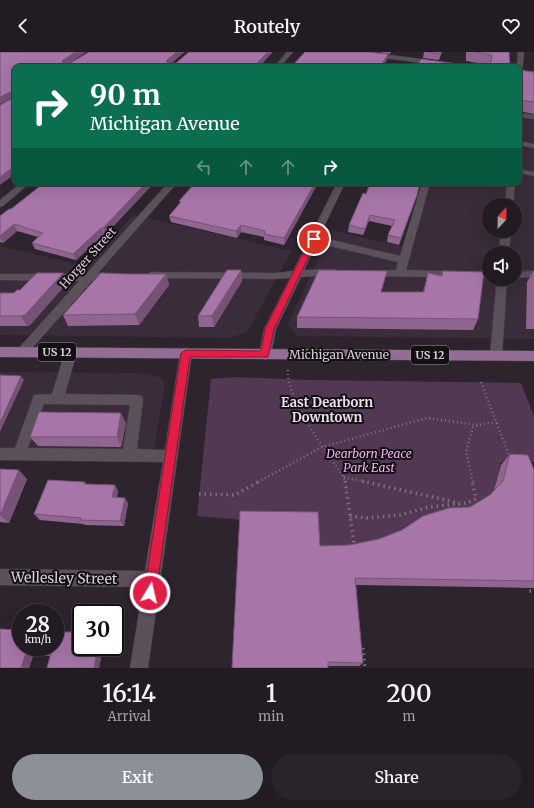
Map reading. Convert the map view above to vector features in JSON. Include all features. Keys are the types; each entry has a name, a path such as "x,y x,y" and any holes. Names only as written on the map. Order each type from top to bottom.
{"main road":[{"name":"Michigan Avenue","path":"0,352 534,356"}],"street":[{"path":"280,64 290,52"},
{"path":"353,52 441,64"},
{"path":"400,64 406,52"},
{"path":"520,64 521,52"},
{"path":"522,74 527,75"},
{"path":"522,115 534,117"},
{"path":"522,144 534,146"},
{"path":"522,172 534,174"},
{"path":"0,204 22,186"},
{"name":"Horger Street","path":"22,352 170,186"},
{"path":"265,355 270,329 340,186"},
{"path":"400,274 425,186"},
{"path":"510,198 511,186"},
{"path":"314,239 404,260"},
{"path":"144,276 276,276 314,272 346,273"},
{"path":"361,273 482,275"},
{"path":"522,275 534,274"},
{"path":"0,277 122,276"},
{"path":"496,356 501,286"},
{"path":"57,399 71,352"},
{"path":"139,668 186,353"},
{"path":"19,454 39,399 137,400 128,455"},
{"path":"0,454 170,456"},
{"name":"Wellesley Street","path":"0,577 152,579"}],"path":[{"path":"288,370 287,378 291,390 322,447 344,477 354,543"},
{"path":"481,382 510,459"},
{"path":"199,494 235,495 322,447 427,418 478,425"},
{"path":"350,516 368,518 400,515 428,507 467,503 476,499 475,488 466,454 473,427 487,423 497,423"},
{"path":"344,477 460,504"},
{"path":"527,584 529,591 534,591"},
{"path":"363,648 365,668"}],"shaded area":[{"path":"522,77 534,79 534,339 297,336 288,324 332,230 403,247 421,186 522,186"},
{"path":"133,215 292,251 247,332 228,338 0,335 0,246 86,266"},
{"path":"0,372 141,373 162,378 165,385 152,462 0,461"}],"green space":[{"name":"Dearborn Peace Park East","path":"234,377 309,380 521,383 534,416 534,462 501,462 494,491 481,505 397,538 318,554 242,520 197,516 211,379"}],"building":[{"path":"0,52 76,52 62,61 63,63 70,63 89,52 177,52 167,60 167,63 176,63 189,52 268,52 256,64 12,64 12,91 0,97"},
{"path":"305,52 368,52 388,54 382,64 294,64"},
{"path":"427,52 441,52 440,54"},
{"path":"474,52 509,52 510,64 490,64 492,55"},
{"path":"421,59 457,64 418,64"},
{"path":"522,70 534,72 534,102 522,100"},
{"path":"12,99 12,168 0,177 0,105"},
{"path":"40,186 143,186 103,228 101,228 73,254 32,243 43,233 14,224 0,236 0,216"},
{"path":"192,186 313,186 284,238 264,234 265,231 241,225 236,231 169,216 181,202 179,201"},
{"path":"369,186 419,186 401,238 388,235 395,220 370,215 365,229 349,225 363,193 366,194"},
{"path":"227,270 241,270 212,316 198,316"},
{"path":"319,270 387,271 381,292 424,292 428,273 442,276 443,271 482,272 482,286 478,319 297,317"},
{"path":"37,273 63,273 25,315 0,316 0,293 14,293 17,290 20,290"},
{"path":"101,273 166,274 135,314 63,315"},
{"path":"0,375 21,376 0,423"},
{"path":"39,412 121,413 117,437 30,437"},
{"path":"510,454 528,455 534,470 534,581 355,578 363,663 328,662 328,668 232,668 240,511 318,512 320,546 350,545 379,539 402,530 423,516 449,508 470,507 490,495 503,481"},
{"path":"0,469 19,470 0,515"},
{"path":"48,480 85,482 84,484 115,485 112,497 125,498 120,521 80,520 81,518 34,514"},
{"path":"0,629 12,630 12,656 25,656 21,668 0,668"},
{"path":"64,632 72,632 72,656 96,656 94,668 47,668 50,656 64,656"}],"district":[{"name":"East Dearborn Downtown","path":"327,410"}],"route":[{"path":"150,593 186,353 265,355 270,329 314,239"}]}
